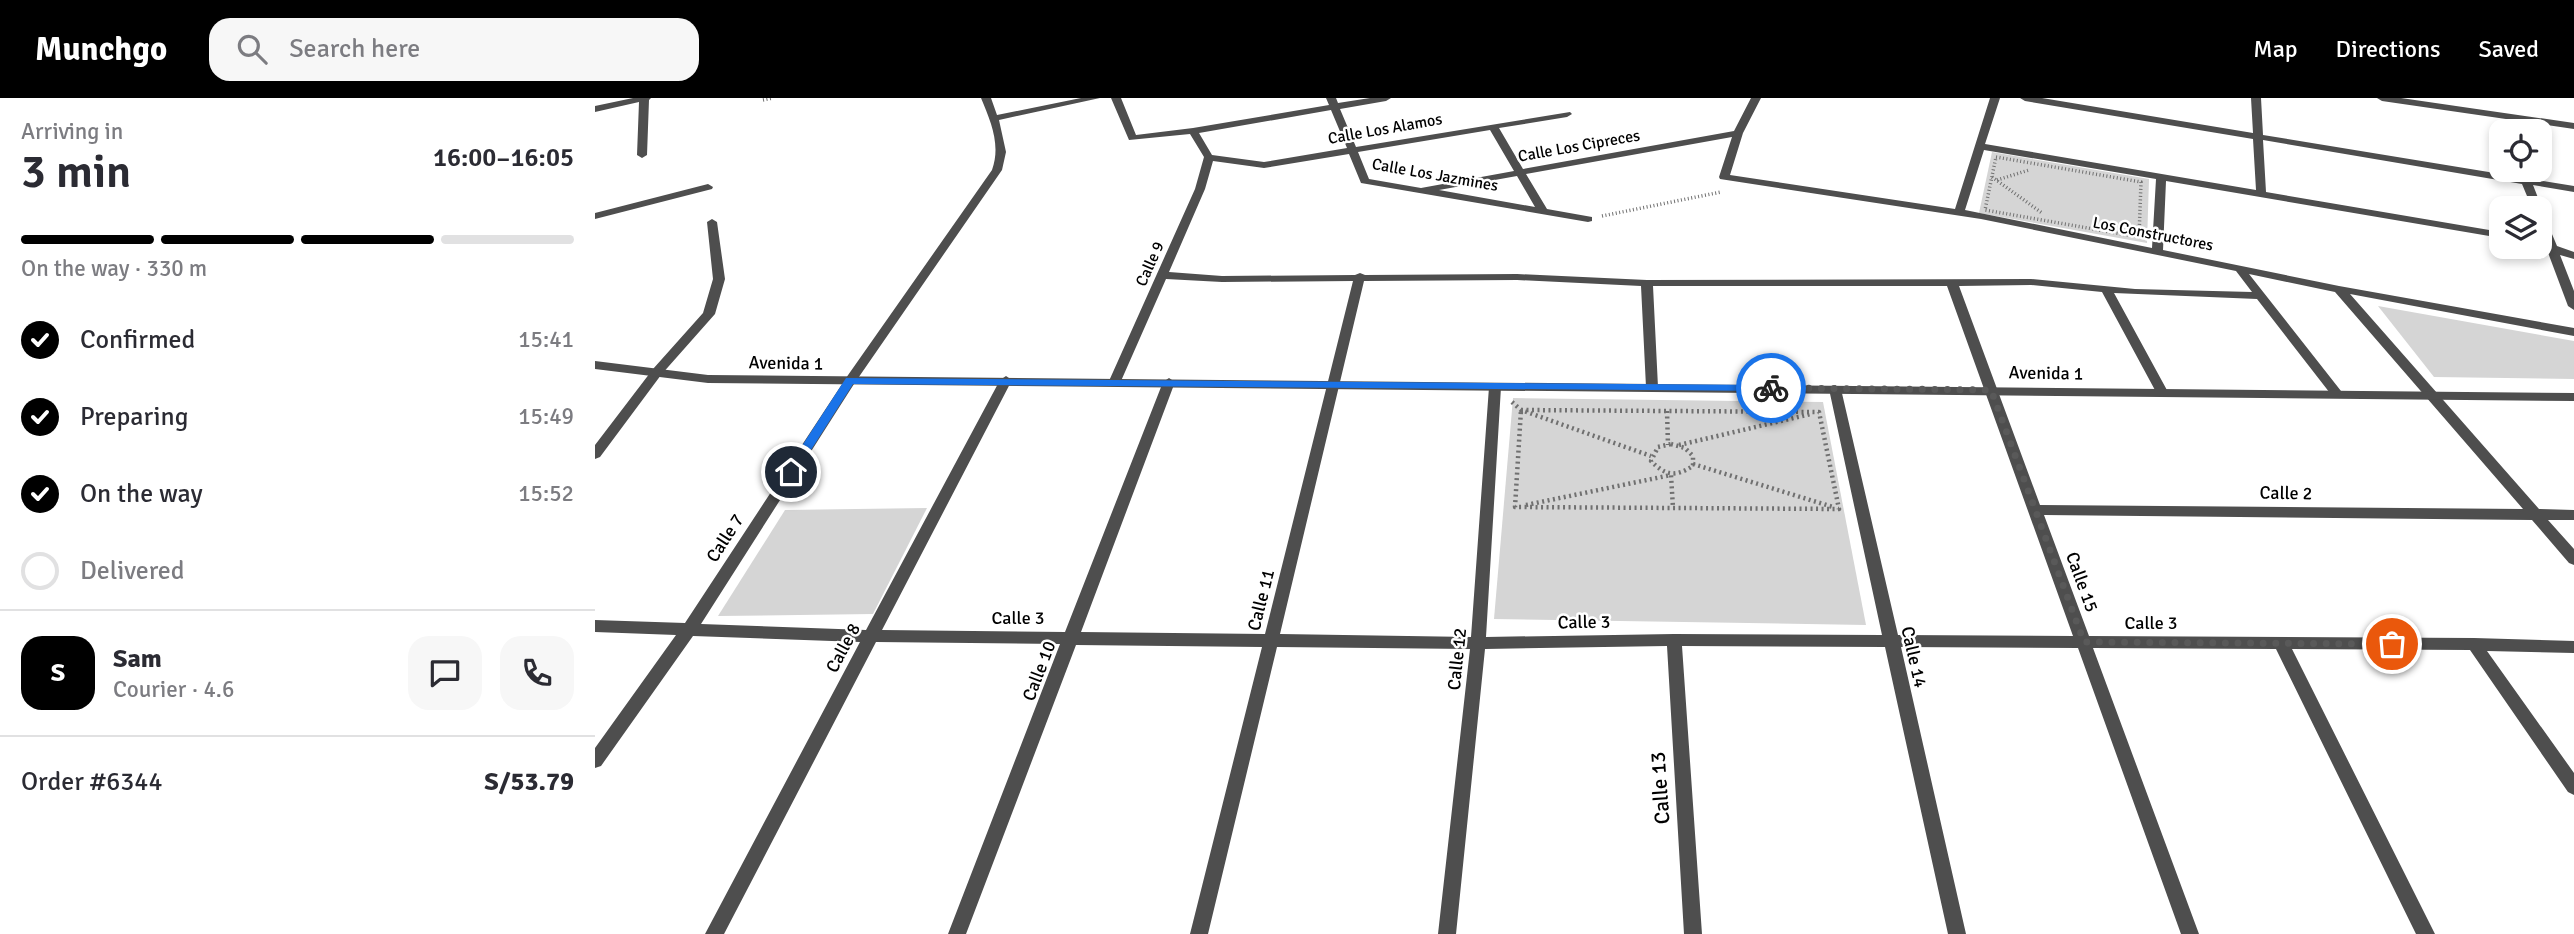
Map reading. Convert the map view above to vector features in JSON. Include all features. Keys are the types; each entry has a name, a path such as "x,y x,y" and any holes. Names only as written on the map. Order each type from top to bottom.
{"street":[{"path":"595,109 645,98 642,155"},
{"name":"Calle 7","path":"595,761 688,631 850,381 997,170 1003,157 994,118 986,98"},
{"path":"994,118 1095,98"},
{"path":"1116,98 1132,138 1193,131 1333,102 1386,98"},
{"path":"1724,177 1738,134 1756,98"},
{"path":"1959,213 1995,98"},
{"path":"2025,98 2489,176"},
{"path":"2256,98 2262,192"},
{"path":"2382,98 2574,126"},
{"name":"Calle Los Jazmines","path":"1333,102 1365,181 1588,219"},
{"name":"Calle Los Alamos","path":"1209,157 1264,165 1567,114"},
{"path":"1493,127 1542,210"},
{"path":"1193,131 1209,157"},
{"name":"Calle Los Cipreces","path":"1424,190 1738,134"},
{"path":"1980,146 2489,233"},
{"name":"Calle 9","path":"1115,381 1200,189 1209,157"},
{"path":"2157,251 2161,176"},
{"name":"Los Constructores","path":"1724,177 1959,213 2339,289 2574,332"},
{"path":"2533,196 2528,182 2574,189"},
{"path":"595,216 708,187"},
{"path":"595,453 657,372 702,324 715,301 719,279 712,222"},
{"path":"2552,248 2574,256"},
{"path":"2551,259 2574,306"},
{"path":"2238,267 2337,394"},
{"path":"1162,275 1212,279 1517,277 1647,283 2031,282 2106,289 2260,296"},
{"name":"Calle 11","path":"1199,934 1360,276"},
{"path":"1647,283 1652,387"},
{"name":"Calle 15","path":"1952,283 2190,934"},
{"path":"2106,289 2162,392"},
{"path":"2339,289 2574,559"},
{"name":"Avenida 1","path":"595,365 708,379 2574,397"},
{"name":"Calle 8","path":"714,934 1006,380"},
{"name":"Calle 10","path":"957,934 1169,382"},
{"name":"Calle 12","path":"1447,934 1478,643 1495,387"},
{"name":"Calle 14","path":"1835,389 1957,934"},
{"name":"Calle 2","path":"2035,510 2536,515"},
{"path":"2536,515 2574,515"},
{"name":"Calle 3","path":"595,626 871,636 1272,638 1478,643 1674,640 2474,644 2574,648"},
{"name":"Calle 13","path":"1674,640 1693,934"},
{"path":"2281,643 2426,934"},
{"path":"2474,644 2574,787"}],"path":[{"path":"764,100 773,98"},
{"path":"1996,157 2141,181 2139,237 1985,210 1991,177 1996,157"},
{"path":"1997,181 2045,165"},
{"path":"1588,219 1721,192 1724,177"},
{"path":"1991,177 2055,222"},
{"path":"1495,387 1521,410 1651,456 1657,470 1671,475"},
{"path":"1651,456 1658,447 1679,445 1819,412 1835,389"},
{"path":"1521,410 1819,412"},
{"path":"1515,507 1521,410"},
{"path":"1667,411 1668,445"},
{"path":"1819,412 1839,509"},
{"path":"1679,445 1690,451 1693,464"},
{"path":"1515,507 1684,473 1693,464"},
{"path":"1693,464 1839,509"},
{"path":"1671,475 1673,508"},
{"path":"1487,508 1862,510"}],"shaded area":[{"path":"1992,152 2149,179 2147,243 1979,213"},
{"path":"2378,306 2574,341 2574,379 2434,377"},
{"path":"1513,398 1823,402 1866,625 1494,619"},
{"path":"927,508 873,614 718,616 785,510"}],"way so far":[{"path":"1771,388 1991,390 2084,642 2392,644"}],"route":[{"path":"791,472 850,381 1006,380 1771,388"}]}
